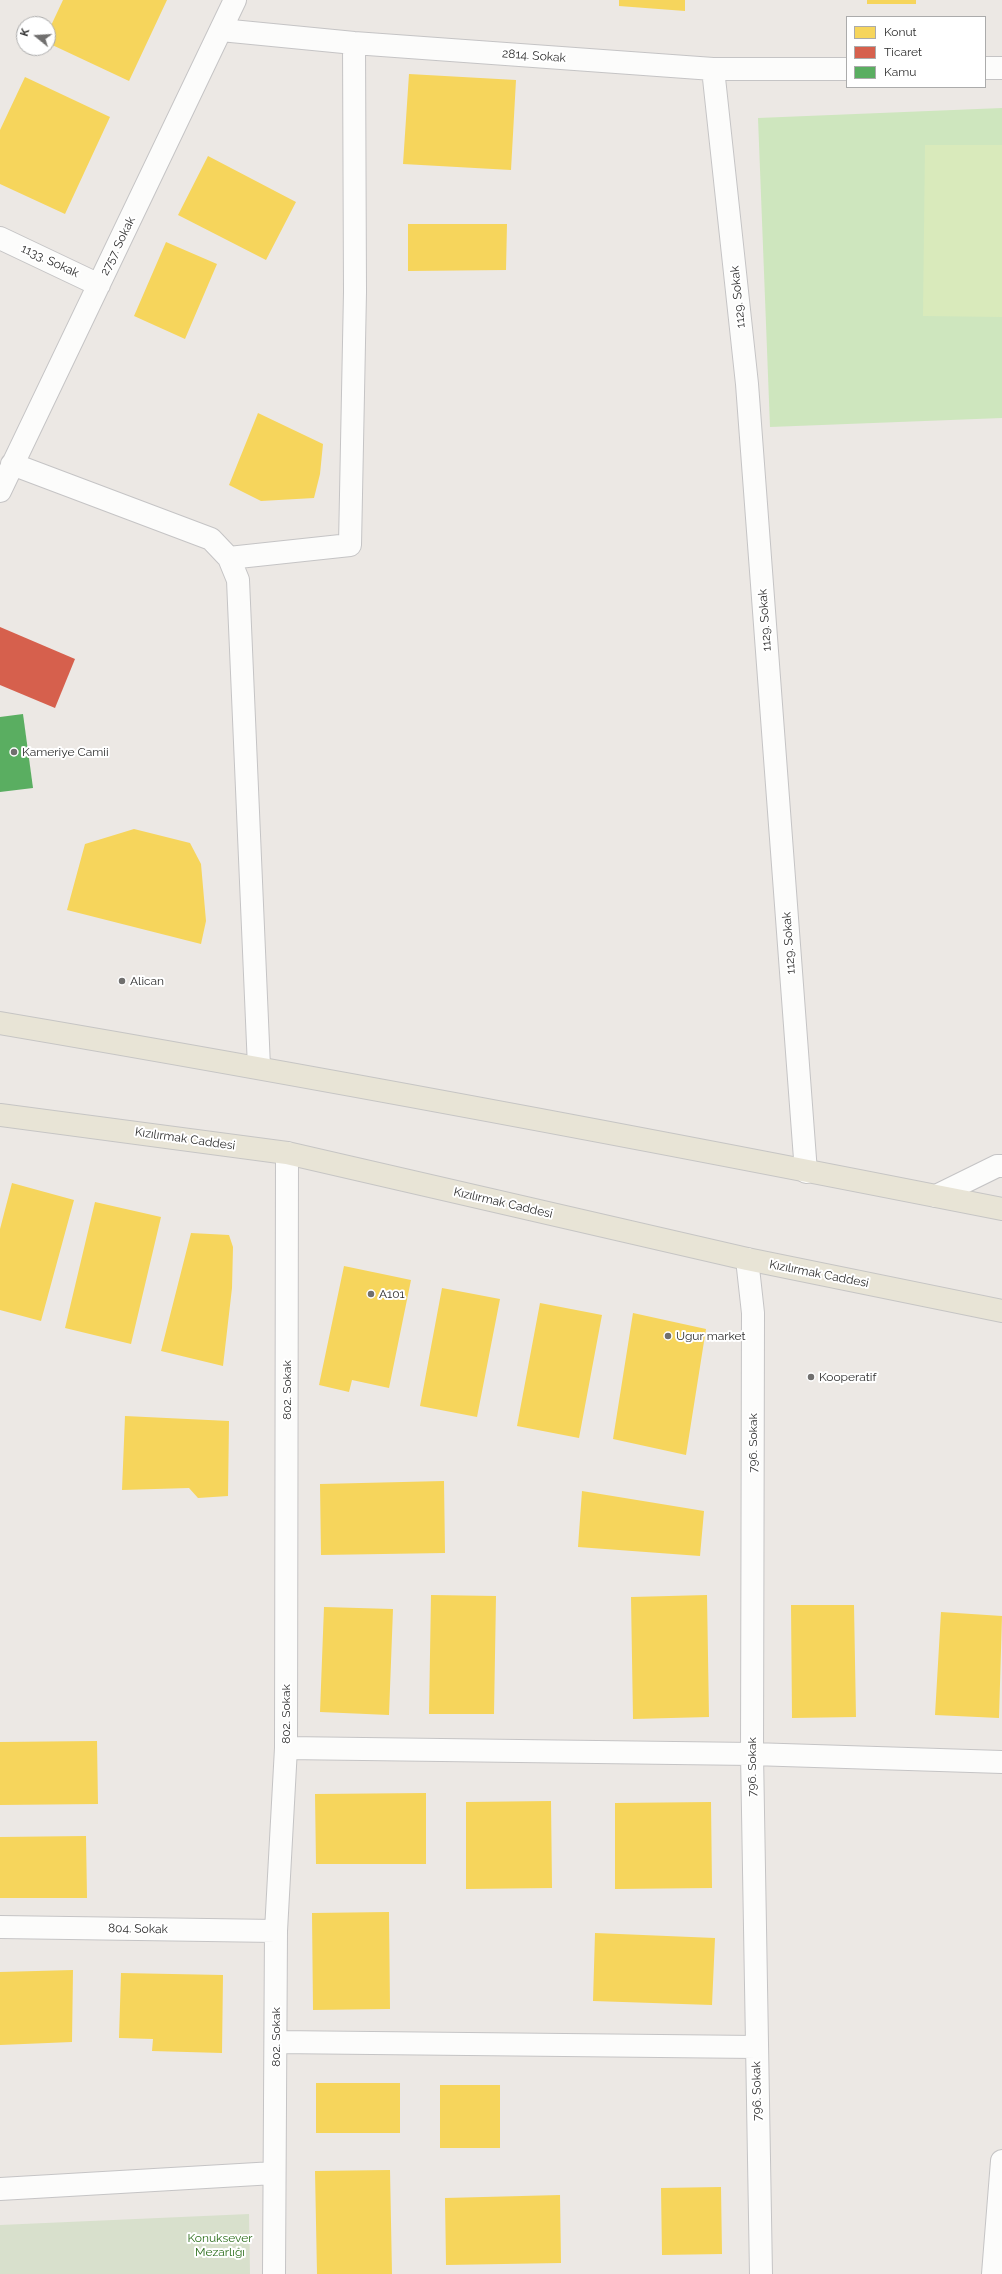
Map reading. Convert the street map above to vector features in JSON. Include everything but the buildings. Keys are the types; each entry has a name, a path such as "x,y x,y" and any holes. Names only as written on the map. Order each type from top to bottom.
{"main road":[{"path":"0,1023 259,1067 562,1122 806,1172 1002,1209"},
{"name":"Kızılırmak Caddesi","path":"0,1115 287,1153 747,1259 1002,1311"}],"street":[{"name":"2757. Sokak","path":"0,491 235,0"},
{"name":"2814. Sokak","path":"221,30 354,43 713,69 846,69"},
{"path":"229,558 350,545 355,292 354,43"},
{"path":"986,68 1002,68"},
{"name":"1129. Sokak","path":"713,69 748,384 806,1172"},
{"name":"1133. Sokak","path":"0,238 99,285"},
{"path":"12,464 211,539 229,558 238,580 259,1067"},
{"name":"802. Sokak","path":"274,2274 276,1931 286,1748 287,1153"},
{"path":"936,1196 997,1166 1002,1166"},
{"name":"796. Sokak","path":"747,1259 753,1313 752,1754 761,2274"},
{"path":"286,1748 752,1754 1002,1762"},
{"name":"804. Sokak","path":"0,1927 276,1931"},
{"path":"276,2042 756,2047"},
{"path":"993,2274 1002,2161"},
{"path":"0,2189 274,2173"}],"green space":[{"path":"1002,108 1002,418 770,427 758,118"},
{"path":"925,145 1002,145 1002,317 923,316"},
{"name":"Konuksever Mezarlığı","path":"249,2214 250,2274 0,2274 0,2225"}],"place":[{"name":"Kameriye Camii","path":"14,752"},
{"name":"Alican","path":"122,981"},
{"name":"A101","path":"371,1294"},
{"name":"Ugur market","path":"668,1336"},
{"name":"Kooperatif","path":"811,1377"}]}
